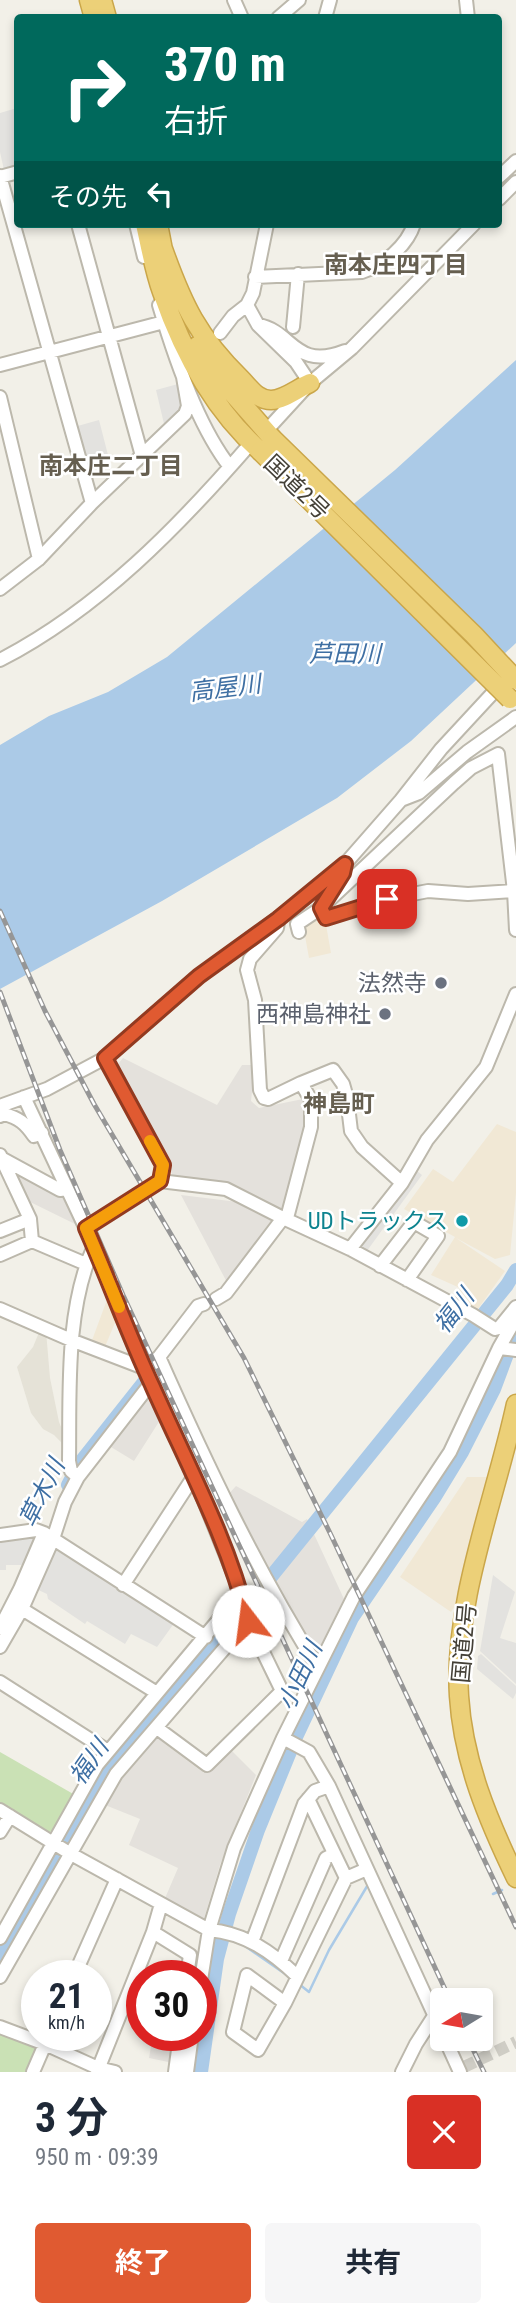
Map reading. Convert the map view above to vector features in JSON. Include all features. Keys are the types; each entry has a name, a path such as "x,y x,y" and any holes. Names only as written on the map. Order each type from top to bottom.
{"highway":[{"name":"国道2号","path":"146,228 161,290 187,352 216,403 262,441 474,635 516,680"},
{"name":"国道2号","path":"159,228 168,276 188,330 207,364 262,441 513,704"},
{"path":"163,249 181,300 201,335 217,356 256,396 270,400 283,398 310,383"},
{"name":"国道2号","path":"516,1404 468,1595 460,1647 459,1678 463,1726 473,1775 516,1878"},
{"name":"国道2号","path":"516,1448 477,1597 471,1632 468,1679 471,1724 483,1773 516,1856"}],"street":[{"path":"283,14 299,0"},
{"path":"502,174 516,161"},
{"path":"0,177 14,226"},
{"path":"502,196 516,182"},
{"path":"15,228 92,503"},
{"path":"79,228 142,456"},
{"path":"137,228 164,322 184,377 217,450 230,467"},
{"path":"220,333 233,316 247,305 253,293 266,228"},
{"path":"255,277 362,272 374,268 408,240 412,228"},
{"path":"0,660 51,632 89,603 194,505 230,467 262,441 310,383 352,348 470,228"},
{"path":"293,327 298,274"},
{"path":"247,305 258,325 296,362 310,383"},
{"path":"0,365 110,341 164,322"},
{"path":"258,325 268,327 296,350 312,356 327,356 352,348"},
{"path":"0,589 39,559 92,503 185,414 188,406 184,377"},
{"path":"0,397 39,559"},
{"path":"194,505 211,480 217,464 217,450"},
{"path":"0,1106 47,1089 105,1058 199,976 278,919 345,864 401,800 440,749 516,670"},
{"path":"401,800 419,793 516,717"},
{"path":"438,776 458,771 495,747 514,891 516,930"},
{"path":"299,932 297,924 321,908 454,783 471,768 498,754"},
{"path":"321,908 343,873 345,864"},
{"path":"321,908 326,918 387,899 428,891 468,894 514,891"},
{"path":"278,919 277,928 250,959 247,970 255,1000 260,1090 264,1098 268,1098 333,1070 345,1091 351,1131 362,1147 401,1183"},
{"path":"350,1249 401,1183 427,1140 486,1067 516,994 516,988"},
{"path":"105,1058 163,1165 160,1181"},
{"path":"144,1368 159,1357 198,1306 226,1293 285,1218 312,1127 311,1100 301,1083"},
{"path":"24,1097 65,1189 86,1228 150,1383 194,1476 241,1594 248,1621 282,1691 207,1765 157,1728"},
{"path":"0,1116 4,1114 18,1118 34,1136 42,1133"},
{"path":"1,1157 60,1190 65,1189"},
{"path":"1,1157 30,1219 32,1241"},
{"path":"86,1228 160,1181 226,1189 350,1249 495,1329 499,1328 516,1307"},
{"path":"0,1231 30,1219"},
{"path":"380,1266 414,1222 438,1236 407,1280"},
{"path":"0,1255 32,1241 86,1264"},
{"path":"76,1475 69,1461 72,1340 86,1264 94,1246"},
{"path":"0,1309 144,1368"},
{"path":"205,1960 210,1930 234,1848 317,1666 357,1591 450,1452 508,1349 516,1318"},
{"path":"159,1357 247,1546 317,1666"},
{"path":"0,1628 65,1502 76,1475 150,1383"},
{"path":"123,1585 194,1476"},
{"path":"0,1535 36,1530 206,1637"},
{"path":"0,1647 22,1609 48,1536"},
{"path":"0,1938 97,1765 241,1594"},
{"path":"22,1609 157,1693"},
{"path":"0,1977 116,1774 248,1621"},
{"path":"0,1682 108,1751"},
{"path":"284,1739 309,1752 329,1786 430,2007"},
{"path":"252,1942 295,1826 308,1799 315,1791 329,1786"},
{"path":"308,1799 346,1878"},
{"path":"0,1832 5,1813 69,1853 210,1930 244,1937 282,1961 296,1979"},
{"path":"282,1961 326,1858 334,1854"},
{"path":"285,2003 247,1975 233,2032 258,2050 285,2003 346,1878 367,1868"},
{"path":"81,1960 117,1880"},
{"path":"98,2070 162,1904"},
{"path":"153,1932 190,1955 189,1960"},
{"path":"402,2072 415,2044 430,2022"},
{"path":"0,2027 21,2033"},
{"path":"33,2072 42,2051"},
{"path":"66,2051 98,2070 115,2072"},
{"path":"175,2072 178,2051"},
{"path":"187,2072 190,2051"},
{"path":"452,2051 461,2069"}],"shaded area":[{"path":"14,109 14,167 4,170 0,152 0,113"},
{"path":"178,384 185,409 165,428 156,390"},
{"path":"99,420 108,455 83,462 74,427"},
{"path":"319,915 325,919 331,953 309,958 303,925"},
{"path":"123,1058 217,1105 242,1065 255,1065 251,1101 259,1108 303,1099 307,1104 308,1114 285,1212 248,1194 177,1184 118,1064"},
{"path":"497,1124 516,1132 516,1193 510,1255 495,1259 456,1238 505,1271 475,1313 456,1303 460,1288 431,1275 455,1237 404,1209 433,1169 453,1182"},
{"path":"7,1165 64,1194 75,1224 20,1197"},
{"path":"411,1166 422,1175 364,1255 349,1245"},
{"path":"181,1195 246,1203 281,1223 231,1290"},
{"path":"108,1297 117,1318 104,1349 91,1343"},
{"path":"40,1330 46,1331 50,1378 65,1446 43,1429 31,1413 17,1367 33,1347"},
{"path":"146,1392 152,1393 162,1417 134,1461 106,1444"},
{"path":"467,1477 491,1477 456,1604 451,1612 400,1577"},
{"path":"236,1486 302,1522 307,1519 344,1599 316,1656 226,1497"},
{"path":"34,1535 39,1538 30,1565 6,1565 6,1570 0,1570 0,1540"},
{"path":"55,1549 175,1622 157,1647 131,1634 125,1644 87,1621 85,1624 48,1599 47,1594 34,1588"},
{"path":"493,1575 515,1592 500,1638 516,1643 516,1684 480,1651"},
{"path":"481,1654 516,1686 513,1699 477,1669 478,1656"},
{"path":"153,1735 204,1773 228,1747 256,1775 220,1865 203,1922 163,1903 178,1868 129,1845 140,1819 100,1803"},
{"path":"150,2051 175,2051 173,2063 149,2058"}],"green space":[{"path":"0,1752 75,1795 54,1831 48,1832 0,1803"},
{"path":"0,2028 21,2037 21,2051 38,2051 31,2072 0,2072"}],"water":[{"name":"芦田川","path":"516,360 516,643 411,741 337,798 162,901 0,989 0,745 49,716 108,692 167,657 395,470"}],"waterway":[{"path":"0,371 14,368"},
{"name":"福川","path":"270,1578 507,1285 516,1270"},
{"name":"小田川","path":"201,2072 217,1959 229,1914 258,1830 296,1737 352,1618 462,1452 494,1389 516,1330"},
{"name":"草木川","path":"68,1485 79,1464 144,1382"},
{"name":"福川","path":"0,1956 105,1772 242,1613"},
{"path":"299,1984 309,1992 329,1950 369,1883"},
{"path":"493,1894 502,1890"},
{"path":"245,1946 291,1978"}],"tunnel":[{"path":"464,2067 516,2042"}],"railway":[{"path":"0,911 45,1011 94,1104 244,1358 330,1533 516,1927"},
{"path":"0,992 60,1150 123,1295 444,1988"},
{"path":"474,2051 484,2072"}],"slow traffic":[{"path":"119,1307 86,1228 160,1181 163,1165 150,1141"}],"place":[{"name":"法然寺","path":"441,983"},
{"name":"西神島神社","path":"385,1014"},
{"name":"UDトラックス","path":"462,1221"}],"district":[{"name":"南本庄四丁目","path":"396,265"},
{"name":"南本庄二丁目","path":"111,466"},
{"name":"神島町","path":"339,1104"}],"route":[{"path":"248,1621 241,1594 194,1476 150,1383 86,1228 160,1181 163,1175 163,1165 105,1058 199,976 312,893 345,864 343,873 321,908 326,918 387,899"}],"water label":[{"name":"高屋川","path":"225,688"}]}
